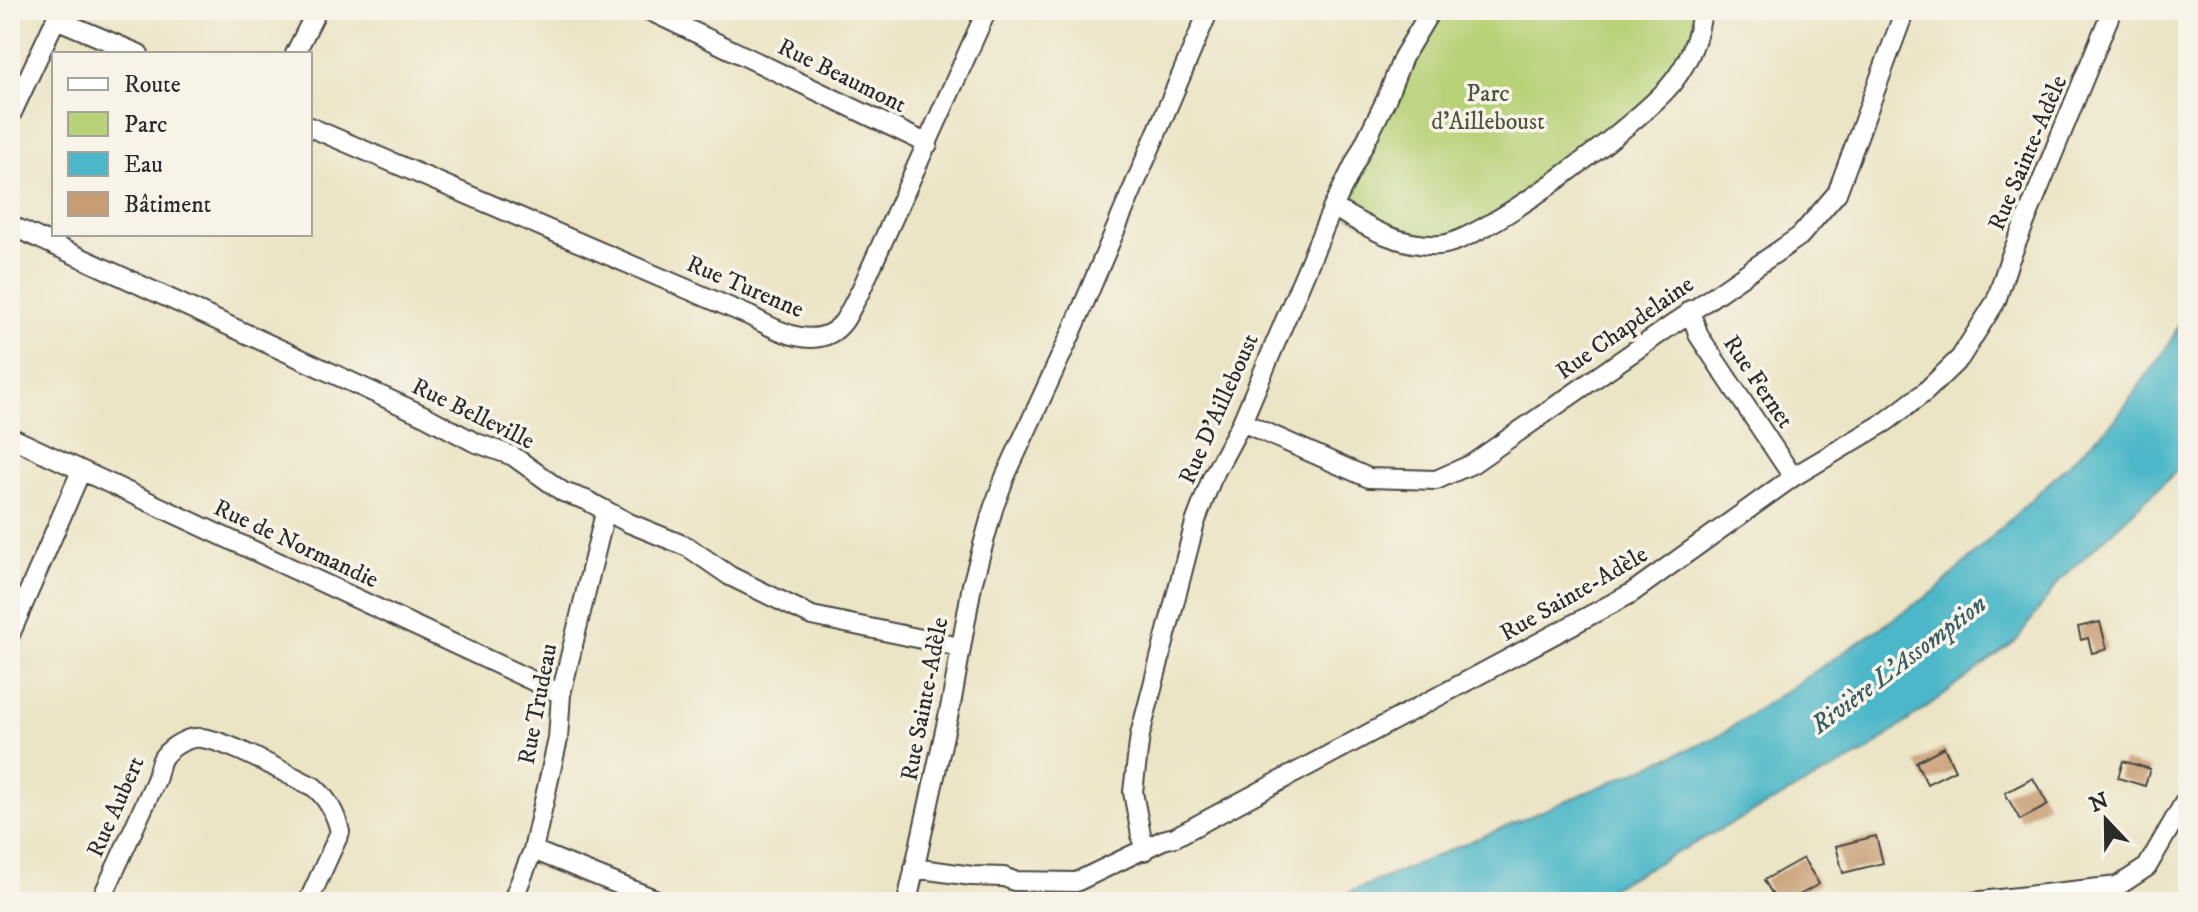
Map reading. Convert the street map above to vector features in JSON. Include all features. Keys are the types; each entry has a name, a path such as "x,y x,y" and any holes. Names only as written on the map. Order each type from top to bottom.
{"street":[{"path":"296,52 317,10"},
{"name":"Rue Beaumont","path":"648,10 928,144"},
{"name":"Rue Turenne","path":"312,128 768,326 809,339 826,335 842,324 860,292 987,10"},
{"name":"Rue Sainte-Adèle","path":"907,902 952,699 972,585 993,509 1209,10"},
{"name":"Rue D'Ailleboust","path":"1144,851 1133,792 1140,735 1195,523 1212,478 1242,422 1333,207 1386,100 1403,57 1431,10"},
{"path":"1333,207 1394,240 1441,245 1489,226 1626,129 1653,106 1685,65 1700,33 1702,10"},
{"name":"Rue Chapdelaine","path":"1242,422 1369,478 1436,480 1472,464 1690,310 1787,247 1832,200 1874,98 1905,10"},
{"name":"Rue Sainte-Adèle","path":"914,868 1004,877 1014,881 1076,882 1175,837 1630,594 1793,477 1887,421 1925,392 1960,358 1996,301 2009,261 2112,10"},
{"path":"10,117 58,14 135,52"},
{"name":"Rue Belleville","path":"10,225 474,442 513,456 563,492 688,547 730,576 812,616 960,647"},
{"name":"Rue Fernet","path":"1690,310 1699,336 1793,477"},
{"name":"Rue de Normandie","path":"10,437 561,694"},
{"path":"10,635 81,471"},
{"name":"Rue Trudeau","path":"512,902 533,850 558,739 561,694 605,513"},
{"name":"Rue Aubert","path":"100,902 165,754 185,739 201,738 232,747 323,794 340,832 308,902"},
{"path":"1972,902 2118,886 2147,867 2188,796"},
{"path":"533,850 662,902"}],"green space":[{"name":"Parc d'Ailleboust","path":"1431,10 1702,10 1666,89 1462,238 1394,240 1333,207"}],"water":[{"name":"Rivière L'Assomption","path":"2188,305 2188,453 2173,474 2060,580 2017,640 1866,752 1584,902 1327,902 1717,737 1935,591 2115,420 2171,341"}],"building":[{"path":"2100,622 2107,649 2092,653 2088,638 2081,640 2078,627"},
{"path":"1944,747 1955,770 1927,784 1916,762"},
{"path":"2123,761 2150,769 2145,786 2118,778"},
{"path":"2033,778 2048,805 2020,820 2005,793"},
{"path":"1876,836 1883,863 1843,873 1836,846"},
{"path":"1803,858 1819,884 1787,902 1777,902 1764,880"}]}
